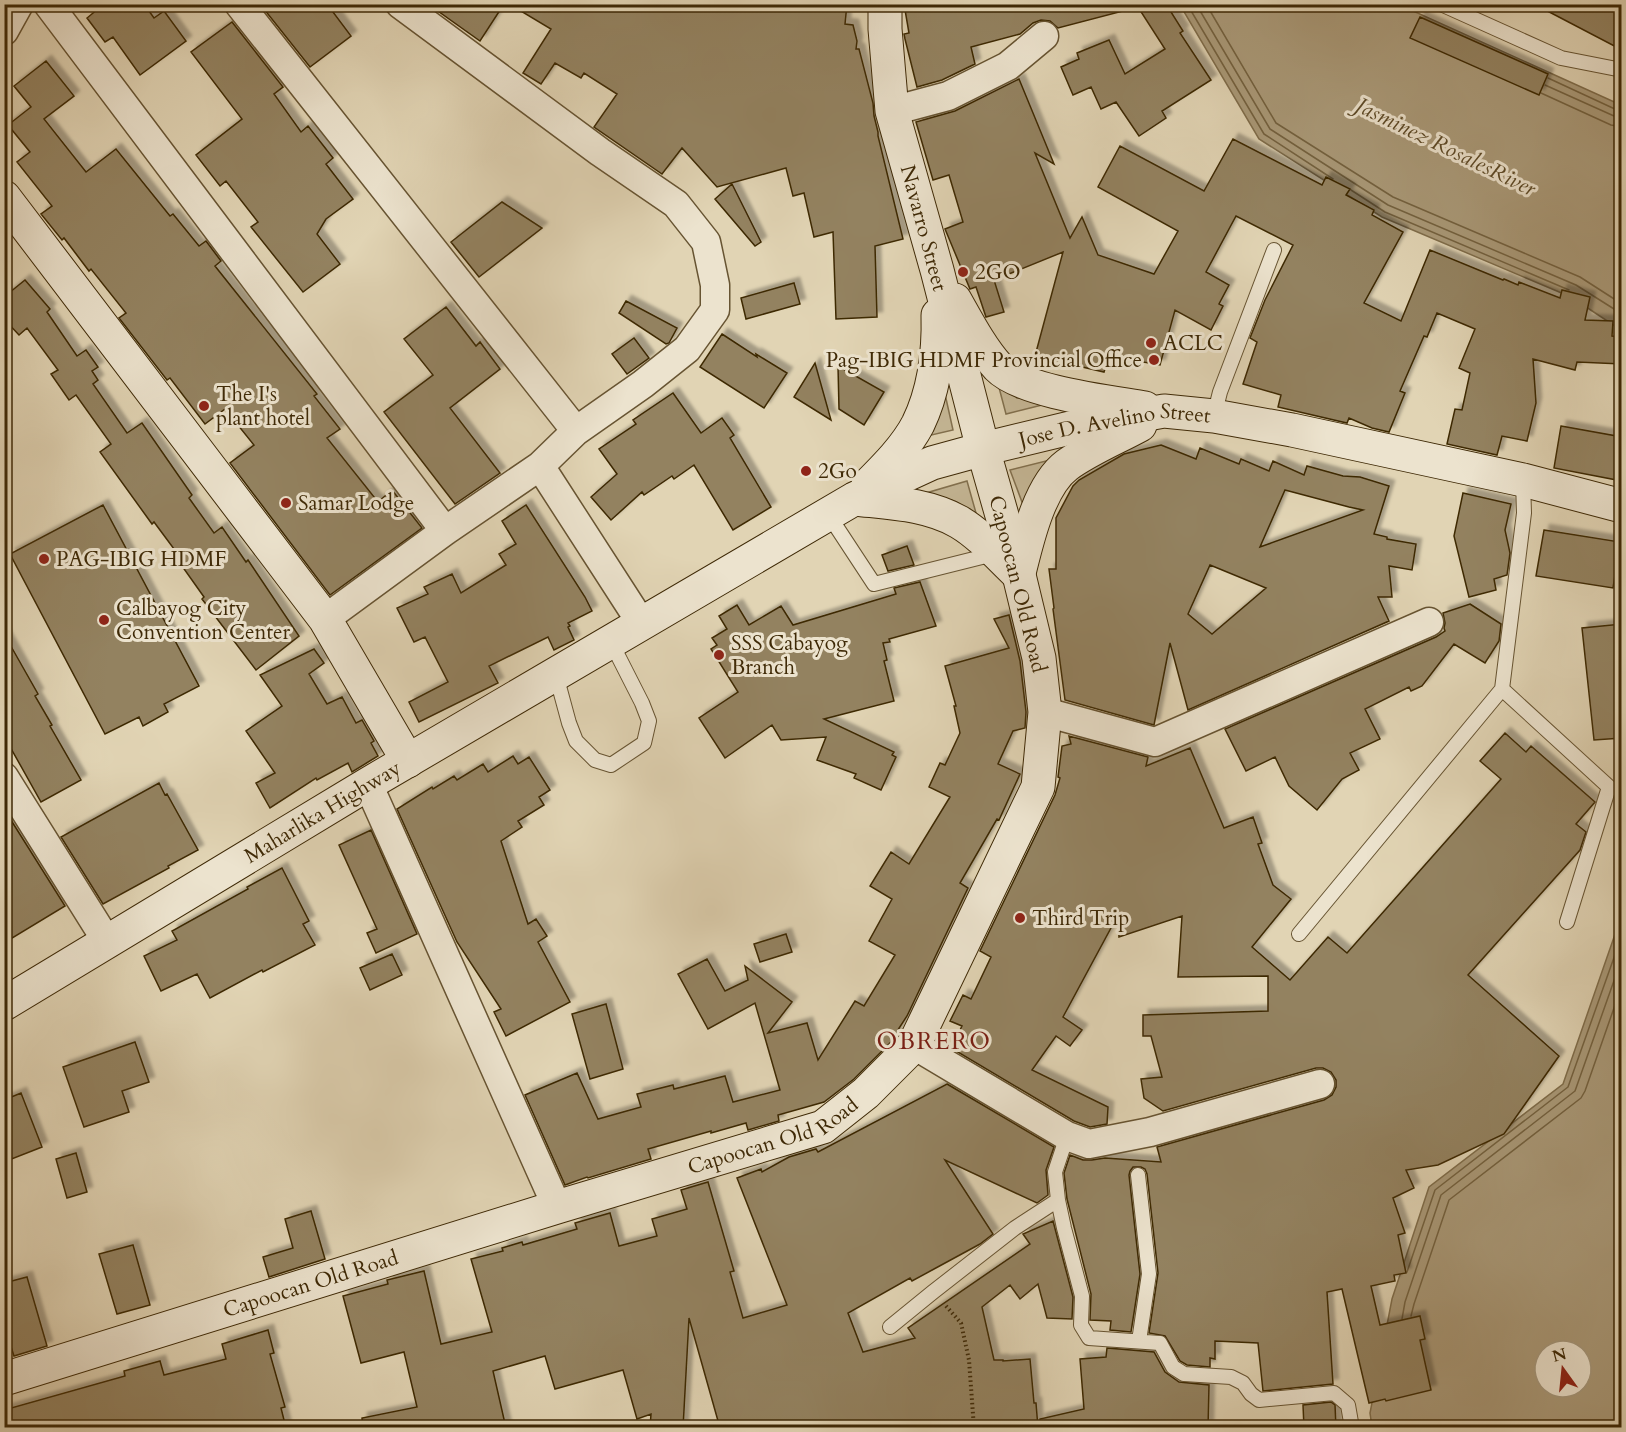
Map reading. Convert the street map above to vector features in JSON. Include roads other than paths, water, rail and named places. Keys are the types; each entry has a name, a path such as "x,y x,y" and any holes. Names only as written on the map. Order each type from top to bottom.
{"street":[{"path":"4,31 19,4"},
{"path":"48,4 446,531"},
{"path":"239,4 576,431"},
{"path":"325,619 540,466 576,431 644,384 687,349 715,310 715,285 706,242 676,204 600,152 400,4"},
{"name":"Navarro Street","path":"885,4 892,111 937,270 983,448"},
{"path":"892,111 948,96 1008,66 1044,36"},
{"path":"4,197 325,619 408,761"},
{"path":"937,270 986,350 1000,369 1014,378 1057,392 1164,411"},
{"path":"841,507 893,461 917,425 934,371 938,327 937,270"},
{"path":"841,507 910,505 935,511 959,522 984,540 1008,564 1029,530 1053,480 1066,466 1164,411"},
{"name":"Jose D. Avelino Street","path":"642,624 841,507 932,463 983,448 1070,428 1164,411 1214,416 1292,430 1522,480 1615,504"},
{"name":"Capoocan Old Road","path":"4,1379 557,1207 824,1127 867,1093 914,1045 1038,787 1045,712 1039,658 1008,564 983,448"},
{"path":"540,466 642,624"},
{"path":"1045,712 1155,742 1430,622"},
{"name":"Maharlika Highway","path":"4,1004 368,784 642,624"},
{"path":"4,777 108,943"},
{"path":"368,784 557,1207"},
{"path":"914,1045 1067,1136 1089,1143 1150,1132 1320,1084"}],"lane":[{"path":"1441,4 1561,58 1622,70"},
{"path":"1214,416 1220,392 1274,250"},
{"path":"1299,933 1502,689 1524,513 1522,480"},
{"path":"841,507 874,584 1008,564"},
{"path":"556,675 576,741 596,760 611,765 644,743 650,721 611,642"},
{"path":"1502,689 1610,787 1567,922"},
{"path":"1067,1136 1055,1172 1059,1200 1082,1296 1081,1325 1089,1338 1160,1343 1173,1367 1184,1374 1231,1377 1243,1383 1259,1400 1335,1393 1348,1405 1352,1428"},
{"path":"1138,1175 1149,1274 1139,1341"},
{"path":"890,1327 1015,1228 1059,1200"}],"water":[{"name":"Jasminez RosalesRiver","path":"1180,5 1400,5 1621,105 1621,330 1571,297 1382,217 1259,139"},
{"path":"1621,917 1621,1427 1372,1427 1370,1413 1392,1299 1429,1187 1563,1084"}],"place":[{"name":"2GO","path":"963,272"},
{"name":"ACLC","path":"1151,343"},
{"name":"Pag-IBIG HDMF Provincial Office","path":"1154,360"},
{"name":"The I's plant hotel","path":"204,406"},
{"name":"2Go","path":"806,471"},
{"name":"Samar Lodge","path":"286,503"},
{"name":"PAG-IBIG HDMF","path":"44,559"},
{"name":"Calbayog City Convention Center","path":"104,620"},
{"name":"SSS Cabayog Branch","path":"719,655"},
{"name":"Third Trip","path":"1020,918"}],"district":[{"name":"OBRERO","path":"934,1041"}]}
